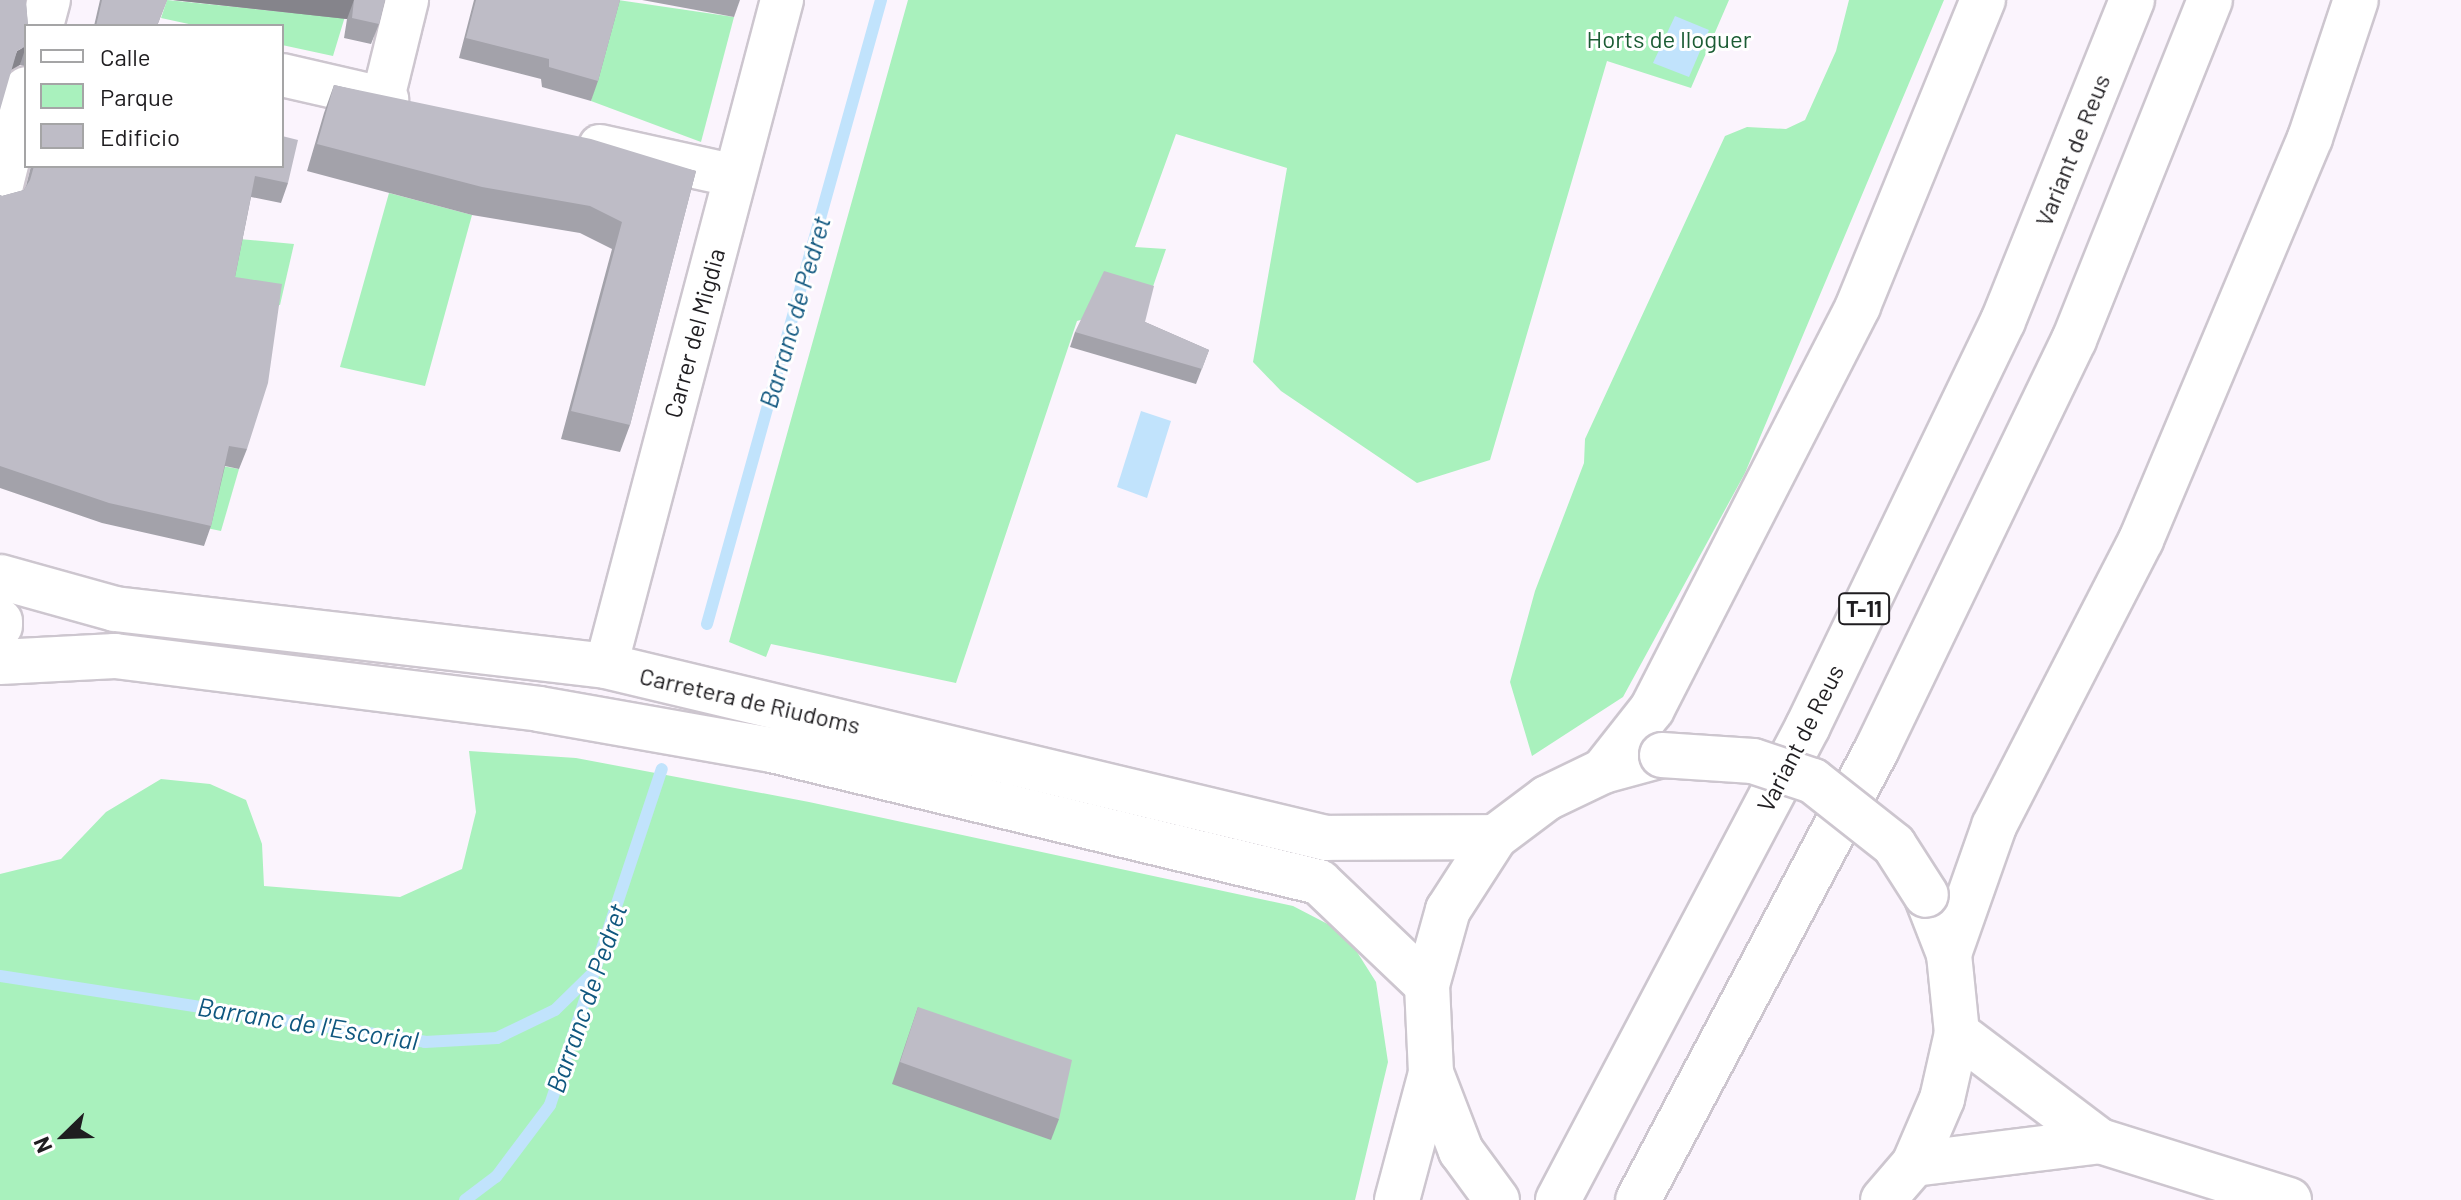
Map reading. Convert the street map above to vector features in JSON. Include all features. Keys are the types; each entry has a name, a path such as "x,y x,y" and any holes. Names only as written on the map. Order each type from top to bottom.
{"main road":[{"path":"1603,771 1652,709 1858,306 1983,0"},
{"name":"Variant de Reus","path":"1558,1200 1808,726 1996,335 2132,0"},
{"path":"1638,1200 1877,749 2074,340 2210,0"},
{"path":"1949,954 1994,826 2141,540 2310,138 2356,0"},
{"name":"Carretera de Riudoms","path":"0,577 115,609 606,666 1326,838 1495,837"},
{"name":"Carretera de Riudoms","path":"0,662 115,656 539,709 772,750 1319,882 1427,985"},
{"path":"1397,1200 1411,1168 1431,1073 1427,985 1448,910 1495,837 1547,798 1603,771 1662,755 1753,761 1813,781 1894,845 1926,895 1949,954 1957,1033 1942,1099 1914,1164 1883,1200"},
{"path":"1957,1033 2100,1141 2273,1197"},
{"path":"1431,1073 1461,1151 1497,1200"},
{"path":"1914,1164 2100,1141"}],"street":[{"path":"383,98 407,0"},
{"name":"Carrer del Migdia","path":"606,666 782,0"},
{"path":"284,75 429,108"},
{"path":"0,193 24,96"},
{"path":"567,139 735,176"}],"green space":[{"path":"167,0 294,13 350,0 333,56 284,45 284,24 189,24 161,18"},
{"path":"618,0 734,17 701,142 591,101"},
{"name":"Horts de lloguer","path":"908,0 1729,0 1691,88 1607,61 1490,460 1417,483 1281,391 1253,362 1287,168 1176,134 1135,247 1166,249 1148,301 1077,321 956,683 771,644 766,657 729,642"},
{"path":"1849,0 1944,0 1745,473 1623,697 1532,756 1510,682 1535,591 1584,463 1585,439 1725,136 1747,127 1786,129 1805,120 1836,51"},
{"path":"389,193 472,215 425,386 340,367"},
{"path":"239,239 294,244 280,305 228,297"},
{"path":"222,466 239,469 221,531 197,526"},
{"path":"469,751 576,758 809,802 1293,906 1345,933 1376,982 1388,1062 1355,1200 0,1200 0,874 61,859 106,812 161,779 210,784 246,800 262,844 264,886 400,897 462,869 476,812"}],"water":[{"path":"1675,16 1709,30 1689,77 1653,63"},
{"path":"1141,411 1171,421 1147,498 1117,487"}],"building":[{"path":"0,0 26,0 28,24 24,24 24,47 17,51 0,110"},
{"path":"102,0 167,0 158,24 96,24"},
{"path":"354,0 385,0 379,24 352,18"},
{"path":"476,0 620,0 598,81 549,67 549,59 466,38"},
{"path":"334,85 591,139 696,171 630,425 571,411 622,222 590,206 482,187 317,144"},
{"path":"284,136 298,140 288,183 255,176 235,277 282,284 268,383 247,449 229,446 211,526 109,503 0,466 0,195 24,190 33,168 284,168"},
{"path":"1104,271 1154,286 1145,322 1209,350 1202,369 1075,332"},
{"path":"918,1007 1072,1060 1059,1119 900,1062"}],"waterway":[{"name":"Barranc de Pedret","path":"707,624 881,0"},
{"name":"Barranc de Pedret","path":"465,1200 496,1177 550,1105 662,769"},
{"name":"Barranc de l'Escorial","path":"0,976 425,1042 497,1038 555,1010 595,971"}]}
